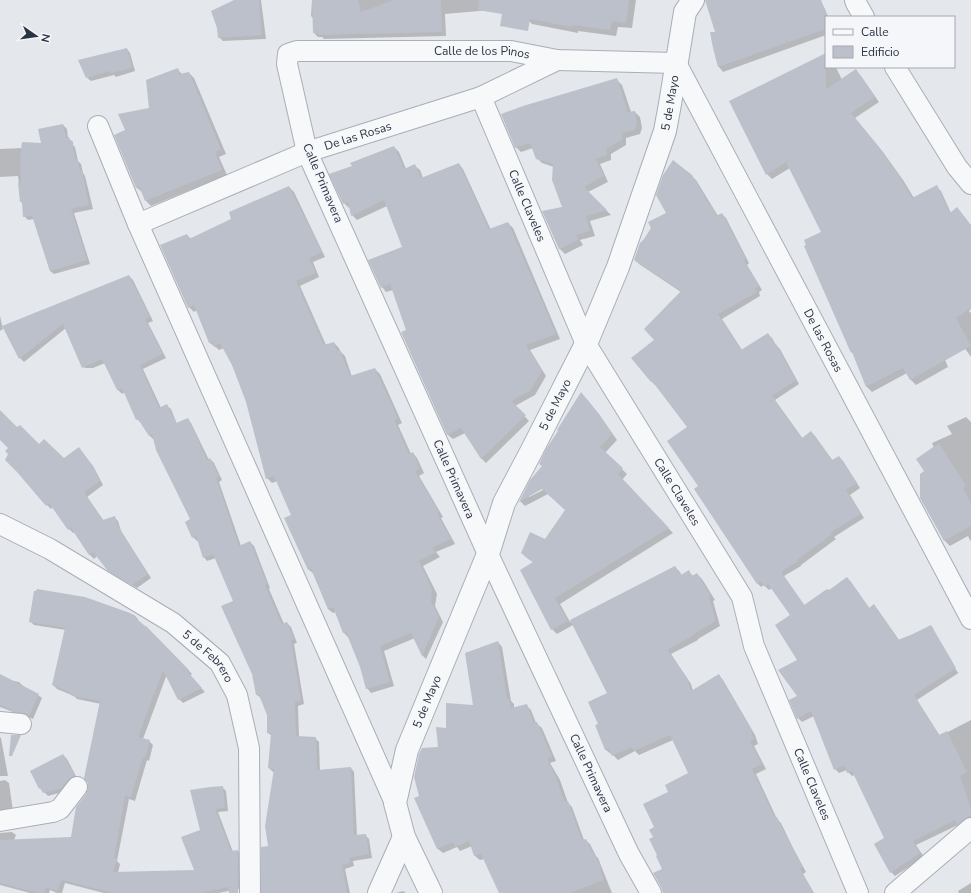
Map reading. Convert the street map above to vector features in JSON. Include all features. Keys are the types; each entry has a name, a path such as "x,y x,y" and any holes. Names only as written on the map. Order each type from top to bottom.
{"street":[{"name":"5 de Mayo","path":"395,803 407,750 488,554 504,503 586,344 618,267 665,131 685,12 693,0"},
{"path":"855,0 863,16"},
{"name":"Calle de los Pinos","path":"288,54 297,51 511,51 557,60 676,63"},
{"name":"Calle Primavera","path":"288,54 287,64 308,152 488,554 629,854 650,893"},
{"name":"De las Rosas","path":"138,224 308,152 481,97 557,60"},
{"name":"De las Rosas","path":"676,63 971,619"},
{"path":"896,68 957,168 971,184"},
{"name":"Calle Claveles","path":"481,97 586,344 742,597 754,646 858,893"},
{"path":"98,126 138,224 395,803 404,837 431,893"},
{"name":"5 de Febrero","path":"0,524 50,549 173,624 220,663 237,695 248,748 250,893"},
{"path":"0,722 21,724"},
{"path":"0,821 53,812 60,809 77,787"},
{"path":"895,893 971,828"},
{"path":"379,893 404,837"}],"building":[{"path":"234,0 259,0 262,35 218,38 217,28 211,11"},
{"path":"312,0 358,0 361,12 394,0 441,0 442,32 319,35 318,33 313,33"},
{"path":"479,0 629,0 626,23 612,21 610,30 572,25 572,27 530,19 528,31 500,26 502,14 478,10"},
{"path":"705,0 821,0 826,12 825,29 718,67 710,32 715,32"},
{"path":"127,48 132,68 111,73 110,71 86,78 78,60"},
{"path":"825,53 826,89 856,69 875,97 851,113 878,146 898,174 912,198 937,185 950,213 957,207 971,225 971,308 956,318 971,346 910,380 903,368 866,387 852,352 851,353 804,246 806,245 804,240 821,232 786,162 766,175 729,101"},
{"path":"178,68 180,74 189,72 221,149 215,152 222,170 145,201 139,186 136,188 114,135 125,130 118,114 149,108 146,80"},
{"path":"617,78 628,112 635,111 637,123 635,130 622,133 622,140 606,149 607,155 596,159 604,176 584,187 607,210 586,216 590,231 576,235 578,240 559,249 542,211 562,207 552,180 553,164 536,159 530,143 515,148 501,114"},
{"path":"63,124 66,138 69,137 70,141 72,141 75,158 77,159 80,171 82,170 89,205 71,209 87,260 50,271 32,216 23,217 18,183 21,183 20,159 22,142 41,143 38,129"},
{"path":"394,146 404,169 415,164 421,178 459,163 489,229 508,222 556,334 526,345 542,371 530,391 511,401 526,415 481,459 461,428 447,435 401,332 406,330 390,284 381,288 368,260 402,247 384,200 351,216 348,202 343,204 329,174 352,166 350,163"},
{"path":"673,160 692,175 710,206 711,205 716,216 722,213 746,259 744,260 759,286 755,288 757,292 718,314 741,350 768,333 775,345 776,344 796,380 772,396 802,438 811,431 832,460 839,456 857,483 846,490 861,514 831,532 832,534 797,560 798,561 781,572 804,605 847,577 869,608 874,604 898,640 931,625 956,668 914,695 939,735 947,731 967,772 960,776 971,809 971,815 957,825 955,820 913,841 920,853 890,873 874,844 884,838 852,771 847,773 844,765 834,770 811,711 797,719 789,700 797,696 778,670 797,660 775,625 790,615 768,584 765,587 760,581 757,584 694,489 698,486 667,441 687,427 652,381 651,382 631,358 654,340 644,329 681,291 634,260 640,243 651,228 648,222 666,213 656,195 663,175"},
{"path":"289,186 322,252 309,258 316,273 296,281 324,345 334,342 337,351 340,350 350,376 375,368 398,418 394,420 409,454 413,452 420,469 415,471 439,512 437,513 451,539 432,548 436,552 419,561 432,589 431,601 439,617 422,656 411,633 380,646 390,682 366,689 360,667 346,632 343,633 333,607 328,609 311,569 308,570 284,518 291,515 274,476 266,479 246,402 232,365 220,343 214,346 212,342 209,343 194,305 188,308 160,245 187,234 189,239 231,219 229,212"},
{"path":"129,275 150,317 145,319 163,354 140,365 159,408 167,404 176,423 188,418 207,460 210,458 219,476 216,478 239,546 250,541 267,584 265,585 282,624 287,622 294,639 291,640 301,701 295,702 296,736 316,737 317,770 351,767 354,835 366,834 369,854 349,858 350,863 342,865 347,893 261,893 261,847 268,846 265,826 274,769 268,768 271,733 267,733 267,715 259,695 256,695 252,674 221,606 233,601 213,554 203,558 196,536 192,538 185,522 190,519 156,450 152,434 149,436 138,419 136,420 122,388 117,390 102,359 82,368 63,324 19,359 2,326"},
{"path":"581,392 599,414 612,434 600,447 623,468 618,474 669,528 555,598 568,621 551,630 520,570 533,562 521,553 530,532 545,539 565,510 542,489 519,502 530,480 542,466 539,464 546,449"},
{"path":"0,410 17,427 20,425 39,444 44,439 64,458 79,447 100,481 84,492 103,520 115,516 118,526 148,574 132,585 108,571 93,552 89,555 71,528 68,530 49,503 46,506 5,460 8,454 5,451 8,448 0,440"},
{"path":"939,443 966,486 963,488 971,504 971,526 944,541 920,498 920,474 924,471 916,459"},
{"path":"675,566 681,575 689,570 692,576 697,573 711,596 709,597 716,621 667,650 687,678 691,691 719,674 751,729 754,739 750,741 762,764 752,769 775,818 777,817 803,867 800,869 813,893 663,893 653,873 662,869 649,839 653,837 649,830 654,827 643,804 668,792 665,785 688,773 670,735 634,751 632,747 612,756 609,749 605,750 595,725 598,724 588,702 607,693 570,620"},
{"path":"37,589 85,597 130,613 146,626 189,670 187,671 202,688 178,700 163,670 138,737 150,740 145,758 143,757 131,797 125,796 114,858 117,859 113,872 194,870 181,837 200,830 190,790 223,786 225,807 215,809 231,851 238,850 238,893 229,893 228,887 201,893 113,893 62,880 57,891 46,887 44,893 38,893 0,883 0,840 71,837 76,807 88,789 88,783 84,778 100,701 72,696 69,692 52,685 65,628 29,622 34,591"},
{"path":"498,641 507,699 509,698 511,708 527,704 534,723 537,722 552,757 547,758 565,802 568,801 582,840 586,839 593,853 594,852 601,869 604,880 570,893 499,893 481,854 474,856 469,841 455,847 453,842 437,849 414,798 419,796 414,777 419,754 422,748 438,747 436,727 446,728 446,703 473,705 465,653"},
{"path":"0,674 39,694 29,716 22,713 12,712 12,710 0,705"},
{"path":"11,735 21,735 12,756 9,756"},
{"path":"63,754 75,776 68,780 62,788 43,793 40,788 39,789 30,771"}]}
